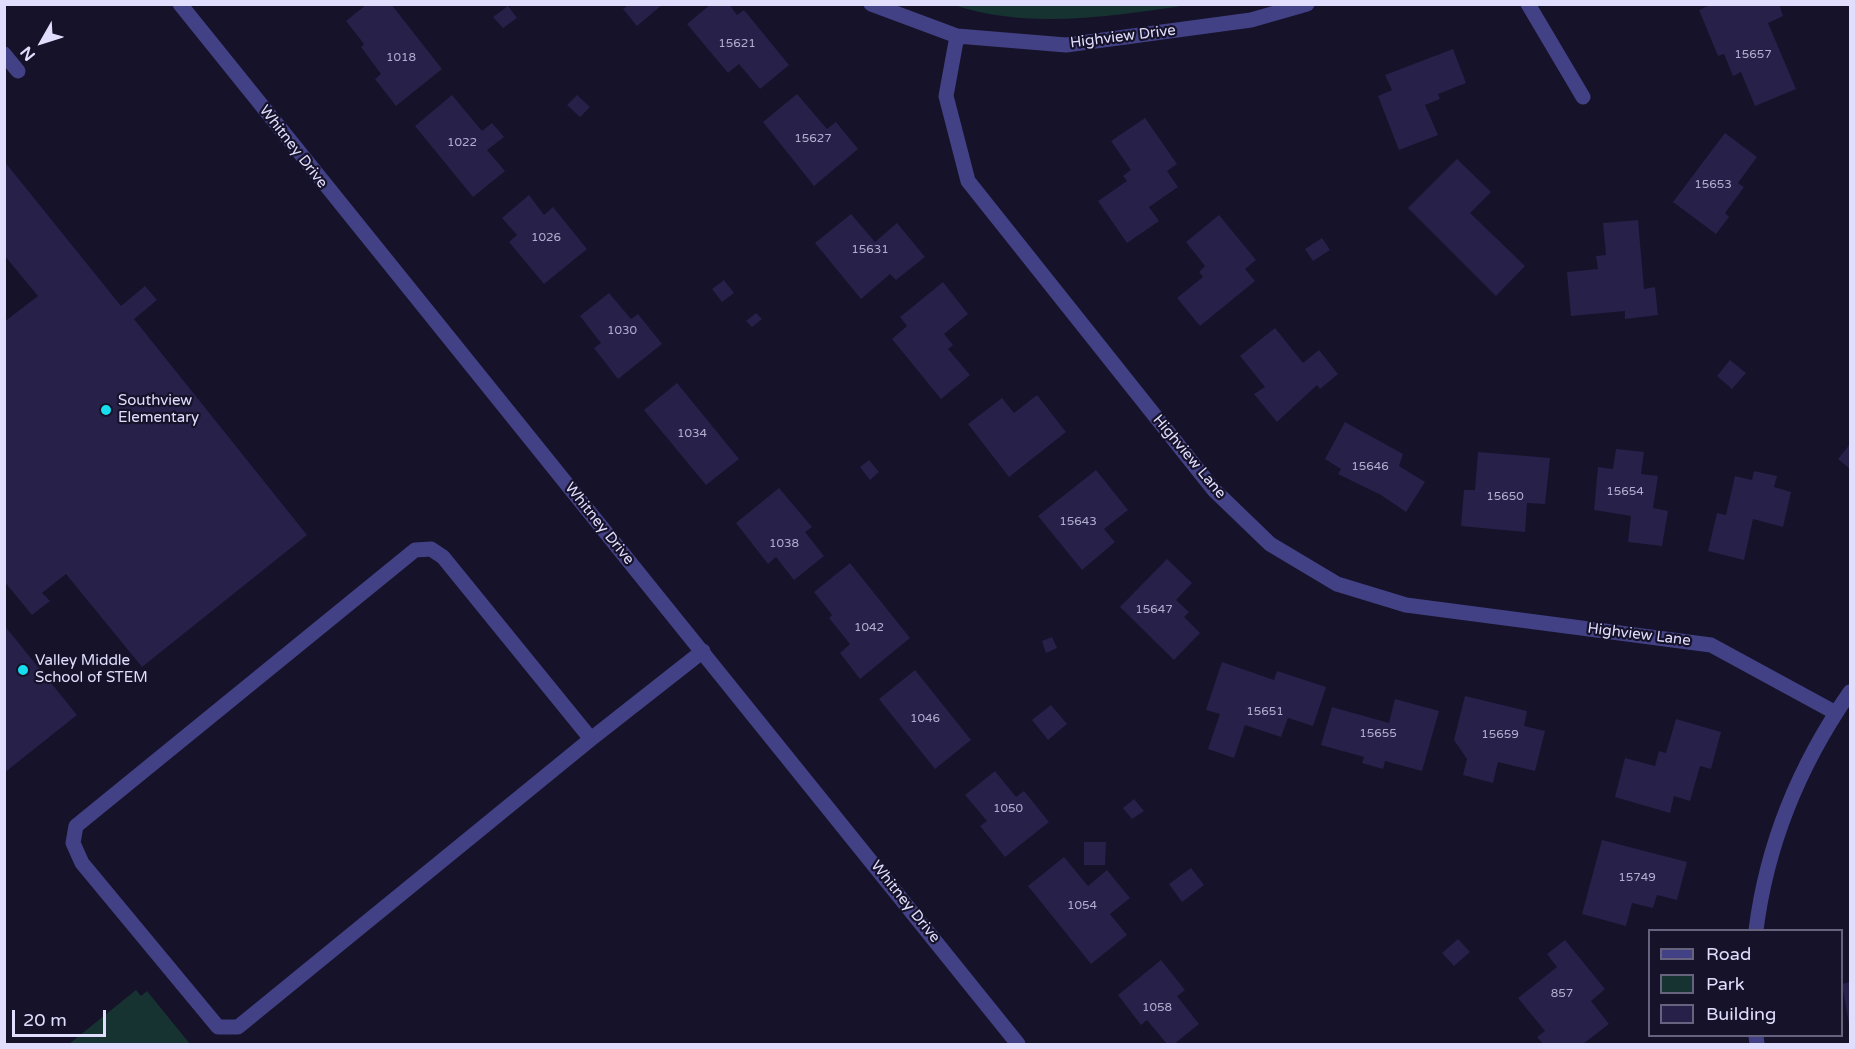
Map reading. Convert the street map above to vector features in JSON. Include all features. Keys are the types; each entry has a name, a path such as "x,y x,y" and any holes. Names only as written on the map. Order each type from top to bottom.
{"street":[{"name":"Whitney Drive","path":"180,4 317,178 704,651 1018,1044"},
{"name":"Highview Drive","path":"871,4 957,36 1066,45 1251,21 1307,4"},
{"path":"1528,4 1583,97"},
{"name":"Highview Lane","path":"957,36 945,96 968,181 1214,490 1270,544 1336,584 1406,605 1711,645 1836,712"},
{"path":"4,54 18,71"},
{"path":"591,739 443,558 431,549 415,550 76,826 73,843 82,863 218,1027 238,1027 591,739 704,651"},
{"path":"1756,929 1761,887 1788,800 1836,712 1851,692"}],"green space":[{"path":"954,5 1188,5 1101,16 1041,19 982,13"},
{"path":"136,990 141,996 147,991 190,1044 69,1044"}],"building":[{"path":"367,4 391,4 442,69 396,106 375,79 381,74 361,47 364,44 346,21"},
{"path":"630,4 663,4 637,26 623,9"},
{"path":"711,4 729,4 737,15 744,10 789,65 760,89 739,64 728,73 687,24"},
{"path":"1712,4 1779,4 1783,16 1768,23 1796,89 1755,106 1741,72 1733,76 1724,54 1718,56 1699,10"},
{"path":"508,6 517,18 503,28 493,17"},
{"path":"1453,49 1466,83 1438,94 1440,99 1425,105 1438,135 1399,150 1378,96 1392,90 1385,75"},
{"path":"797,94 827,129 836,122 858,149 814,186 763,122"},
{"path":"452,95 482,131 492,123 504,137 487,150 505,171 473,197 415,126"},
{"path":"577,95 590,107 580,117 567,105"},
{"path":"1145,118 1177,164 1167,171 1178,187 1149,207 1159,221 1127,243 1098,201 1127,181 1123,176 1131,170 1111,141"},
{"path":"1725,133 1757,157 1738,183 1744,187 1725,213 1729,217 1716,234 1673,202"},
{"path":"1457,159 1491,192 1470,213 1525,266 1496,296 1408,208"},
{"name":"Southview Elementary","path":"4,161 121,306 145,286 157,300 134,319 307,535 142,667 66,574 42,593 50,601 32,615 4,581 4,322 38,296 4,255"},
{"path":"529,195 544,215 553,207 587,249 544,284 509,242 517,235 502,218"},
{"path":"851,214 875,242 897,223 925,257 896,280 890,274 861,299 815,243"},
{"path":"1219,215 1256,260 1245,269 1255,281 1200,326 1177,298 1203,277 1199,272 1205,266 1186,242"},
{"path":"1638,220 1644,289 1655,287 1658,315 1625,319 1625,311 1571,316 1567,272 1598,269 1596,256 1606,255 1603,223"},
{"path":"1322,238 1330,250 1313,261 1305,249"},
{"path":"724,280 734,293 722,302 712,289"},
{"path":"943,282 968,314 944,334 953,345 948,349 970,375 941,399 892,339 907,326 900,317"},
{"path":"609,293 631,319 638,314 662,344 618,379 594,348 601,343 580,316"},
{"path":"756,313 762,319 752,327 746,321"},
{"path":"1275,328 1303,363 1319,350 1338,374 1320,389 1317,385 1277,422 1254,394 1265,387 1240,356"},
{"path":"1730,360 1746,373 1732,389 1717,376"},
{"path":"677,383 739,459 706,485 644,410"},
{"path":"1037,395 1066,432 1009,477 968,424 1002,398 1014,413"},
{"path":"1345,422 1403,454 1399,466 1425,482 1406,512 1381,495 1338,474 1341,469 1325,459"},
{"path":"1850,444 1850,469 1838,459"},
{"path":"1616,449 1644,452 1641,474 1658,476 1653,508 1668,511 1662,546 1628,542 1631,516 1594,510 1598,467 1613,469"},
{"path":"1478,452 1550,458 1545,504 1527,503 1525,532 1461,526 1464,490 1475,490"},
{"path":"869,460 879,472 870,480 860,467"},
{"path":"1096,470 1128,510 1104,529 1115,542 1082,570 1038,516"},
{"path":"1754,471 1777,476 1774,487 1791,492 1783,527 1753,519 1744,560 1708,551 1717,513 1726,515 1735,476 1752,480"},
{"path":"779,488 812,527 805,532 824,556 794,580 776,557 768,564 736,523"},
{"path":"1167,559 1192,583 1176,600 1189,612 1184,617 1200,633 1174,660 1120,607"},
{"path":"850,563 910,638 860,679 840,653 850,644 829,618 832,615 814,592"},
{"name":"Valley Middle School of STEM","path":"4,625 77,715 4,773"},
{"path":"1052,637 1057,648 1046,653 1042,641"},
{"path":"1222,662 1274,680 1277,671 1326,687 1313,726 1288,718 1281,737 1245,725 1234,758 1208,749 1220,714 1206,710"},
{"path":"915,670 971,740 935,769 879,699"},
{"path":"1465,696 1527,711 1524,726 1545,731 1535,771 1498,762 1493,783 1463,775 1467,759 1454,740"},
{"path":"1395,699 1439,711 1422,771 1385,761 1383,769 1362,763 1364,757 1321,745 1332,707 1389,723"},
{"path":"1051,705 1067,724 1048,740 1032,720"},
{"path":"1676,719 1721,732 1711,769 1700,766 1690,801 1674,796 1670,813 1615,797 1625,758 1655,766 1659,751 1666,753"},
{"path":"995,771 1016,797 1024,791 1049,822 1005,857 980,826 987,821 965,795"},
{"path":"1134,799 1144,811 1132,819 1123,808"},
{"path":"1602,840 1687,862 1677,900 1657,895 1653,908 1632,903 1626,926 1582,914"},
{"path":"1084,842 1106,842 1105,865 1084,865"},
{"path":"1064,857 1088,886 1107,870 1130,898 1110,914 1127,935 1091,964 1028,886"},
{"path":"1191,868 1204,885 1182,902 1169,884"},
{"path":"1458,939 1470,952 1454,966 1442,953"},
{"path":"1565,940 1605,989 1591,1001 1609,1024 1583,1044 1543,1044 1537,1037 1545,1031 1518,998 1557,967 1547,954"},
{"path":"1161,960 1185,990 1177,996 1199,1024 1174,1044 1167,1044 1147,1020 1141,1025 1118,995"},
{"path":"1850,982 1850,1024 1843,990 1843,984"}],"place":[{"name":"Southview Elementary","path":"106,410"},
{"name":"Valley Middle School of STEM","path":"23,670"}]}
